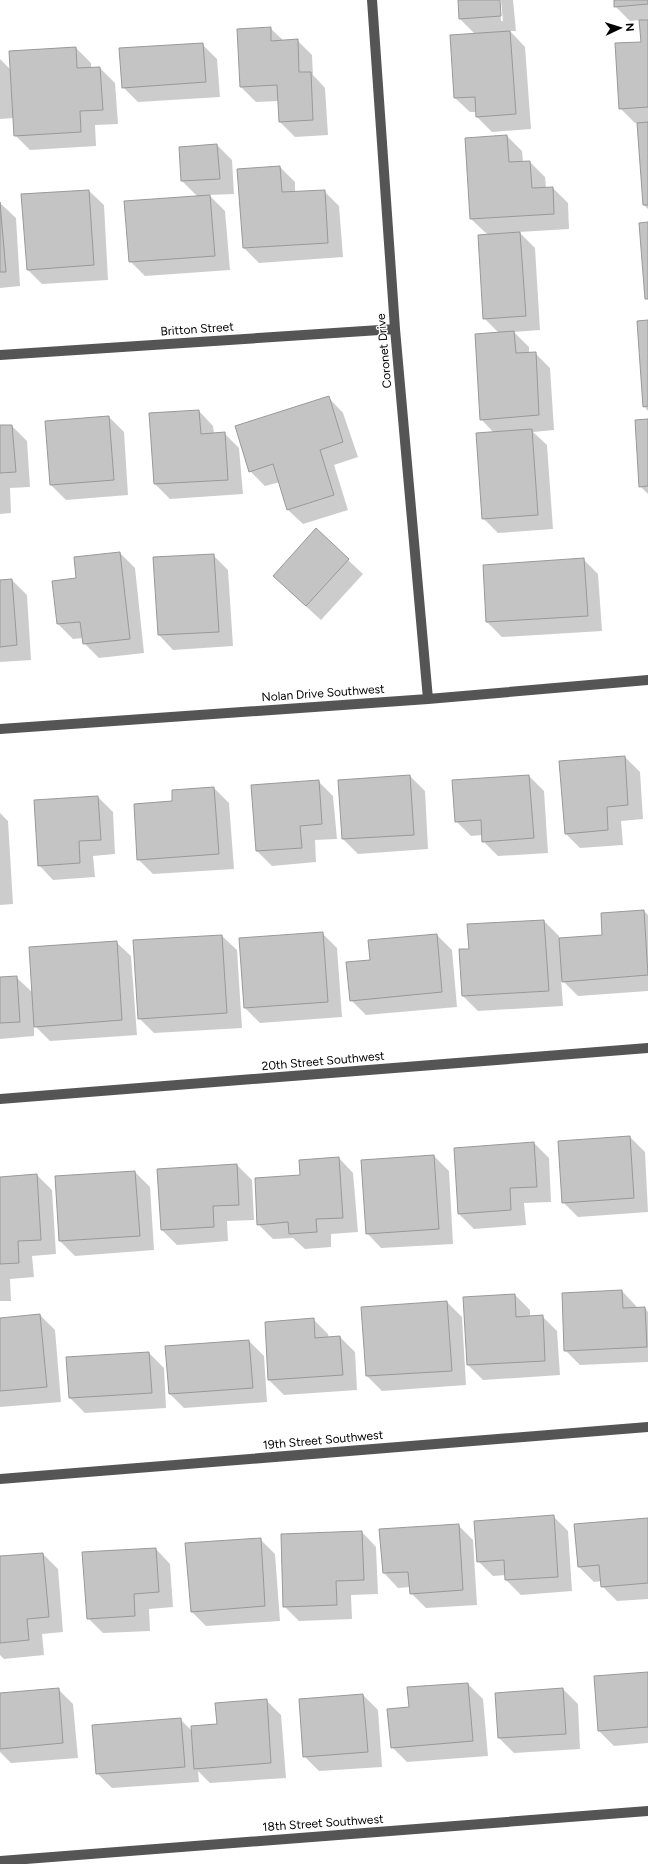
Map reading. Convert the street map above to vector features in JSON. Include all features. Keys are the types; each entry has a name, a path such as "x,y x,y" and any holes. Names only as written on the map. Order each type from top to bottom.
{"street":[{"name":"Coronet Drive","path":"372,0 395,329 428,699"},
{"name":"Britton Street","path":"0,355 395,329"},
{"name":"Nolan Drive Southwest","path":"0,729 428,699 648,680"},
{"name":"20th Street Southwest","path":"0,1099 648,1048"},
{"name":"19th Street Southwest","path":"0,1479 648,1427"},
{"name":"18th Street Southwest","path":"0,1861 648,1811"}],"building":[{"path":"458,0 500,0 501,16 459,19"},
{"path":"614,0 648,0 648,4 614,7"},
{"path":"639,20 648,20 648,107 619,109 615,43 641,42"},
{"path":"271,27 271,41 298,39 299,72 311,72 313,120 279,122 277,85 240,87 237,29"},
{"path":"510,31 516,114 476,117 475,97 454,98 450,35"},
{"path":"203,43 206,82 122,88 119,48"},
{"path":"76,47 77,68 100,67 103,110 80,111 81,132 14,136 9,51"},
{"path":"648,122 648,205 643,205 637,123"},
{"path":"507,135 509,162 530,161 532,188 553,187 554,214 470,219 465,138"},
{"path":"217,144 220,179 181,181 179,147"},
{"path":"280,166 282,192 325,190 328,243 243,248 237,169"},
{"path":"89,190 94,265 27,270 21,194"},
{"path":"210,195 215,256 129,262 124,201"},
{"path":"0,202 6,272 0,272"},
{"path":"648,222 648,299 645,299 639,223"},
{"path":"520,232 526,316 483,319 478,235"},
{"path":"648,320 648,406 643,407 637,321"},
{"path":"514,331 516,353 536,352 539,415 480,420 475,334"},
{"path":"329,396 343,442 320,450 334,495 287,510 273,464 249,472 235,426"},
{"path":"199,410 201,434 225,432 228,480 154,484 149,413"},
{"path":"109,416 114,480 50,485 45,421"},
{"path":"648,419 648,486 639,487 635,420"},
{"path":"0,425 12,425 16,472 0,473"},
{"path":"532,429 538,515 482,519 476,433"},
{"path":"316,528 349,559 306,606 273,576"},
{"path":"120,552 130,639 83,644 80,622 57,624 52,581 76,578 74,557"},
{"path":"214,554 219,632 158,635 153,557"},
{"path":"584,558 588,616 486,622 483,565"},
{"path":"12,579 17,645 0,647 0,580"},
{"path":"625,756 628,805 607,807 608,830 565,834 559,761"},
{"path":"410,775 414,835 342,839 338,780"},
{"path":"529,775 534,838 482,842 481,820 455,822 452,780"},
{"path":"319,780 322,824 300,826 302,848 256,851 251,785"},
{"path":"214,787 219,854 137,860 134,804 172,801 172,790"},
{"path":"98,796 101,840 79,841 80,863 38,866 34,800"},
{"path":"644,910 648,975 562,982 559,938 602,935 601,913"},
{"path":"544,920 549,991 462,996 459,949 469,949 467,924"},
{"path":"323,932 328,1002 244,1008 239,938"},
{"path":"437,934 442,992 350,1001 346,962 370,960 368,940"},
{"path":"222,935 227,1013 138,1019 133,940"},
{"path":"117,941 122,1020 34,1027 29,947"},
{"path":"17,976 20,1022 0,1023 0,977"},
{"path":"630,1136 634,1198 562,1203 558,1141"},
{"path":"534,1142 537,1187 510,1188 511,1210 458,1214 454,1148"},
{"path":"434,1155 439,1229 366,1234 361,1160"},
{"path":"339,1157 343,1218 316,1219 317,1232 289,1234 288,1222 257,1225 255,1178 300,1175 299,1160"},
{"path":"237,1164 239,1205 213,1206 214,1227 161,1230 157,1169"},
{"path":"135,1171 140,1236 59,1241 55,1176"},
{"path":"37,1174 41,1240 18,1241 19,1263 0,1264 0,1177"},
{"path":"622,1290 623,1308 645,1307 647,1347 564,1351 562,1293"},
{"path":"515,1294 516,1317 543,1315 545,1361 467,1365 463,1297"},
{"path":"447,1301 452,1371 366,1376 361,1307"},
{"path":"40,1314 47,1387 0,1391 0,1318"},
{"path":"314,1318 315,1338 340,1336 343,1375 268,1380 265,1322"},
{"path":"249,1340 253,1388 169,1394 165,1346"},
{"path":"149,1352 152,1393 69,1398 66,1357"},
{"path":"554,1515 558,1577 505,1580 504,1560 477,1562 474,1521"},
{"path":"648,1518 648,1583 601,1587 599,1565 578,1567 574,1524"},
{"path":"459,1524 463,1590 410,1594 408,1572 383,1573 379,1529"},
{"path":"362,1531 364,1580 336,1581 337,1605 283,1607 281,1534"},
{"path":"261,1538 265,1606 191,1612 185,1543"},
{"path":"156,1548 159,1592 134,1594 135,1616 87,1619 82,1552"},
{"path":"43,1553 49,1617 27,1619 29,1640 0,1643 0,1556"},
{"path":"648,1672 648,1727 598,1731 594,1676"},
{"path":"468,1683 473,1741 391,1748 387,1709 409,1707 407,1687"},
{"path":"59,1688 63,1743 0,1749 0,1693"},
{"path":"563,1688 566,1734 498,1738 495,1693"},
{"path":"363,1694 368,1752 303,1757 299,1699"},
{"path":"267,1699 271,1763 194,1769 191,1726 217,1724 215,1703"},
{"path":"181,1718 185,1767 96,1774 92,1725"}]}
